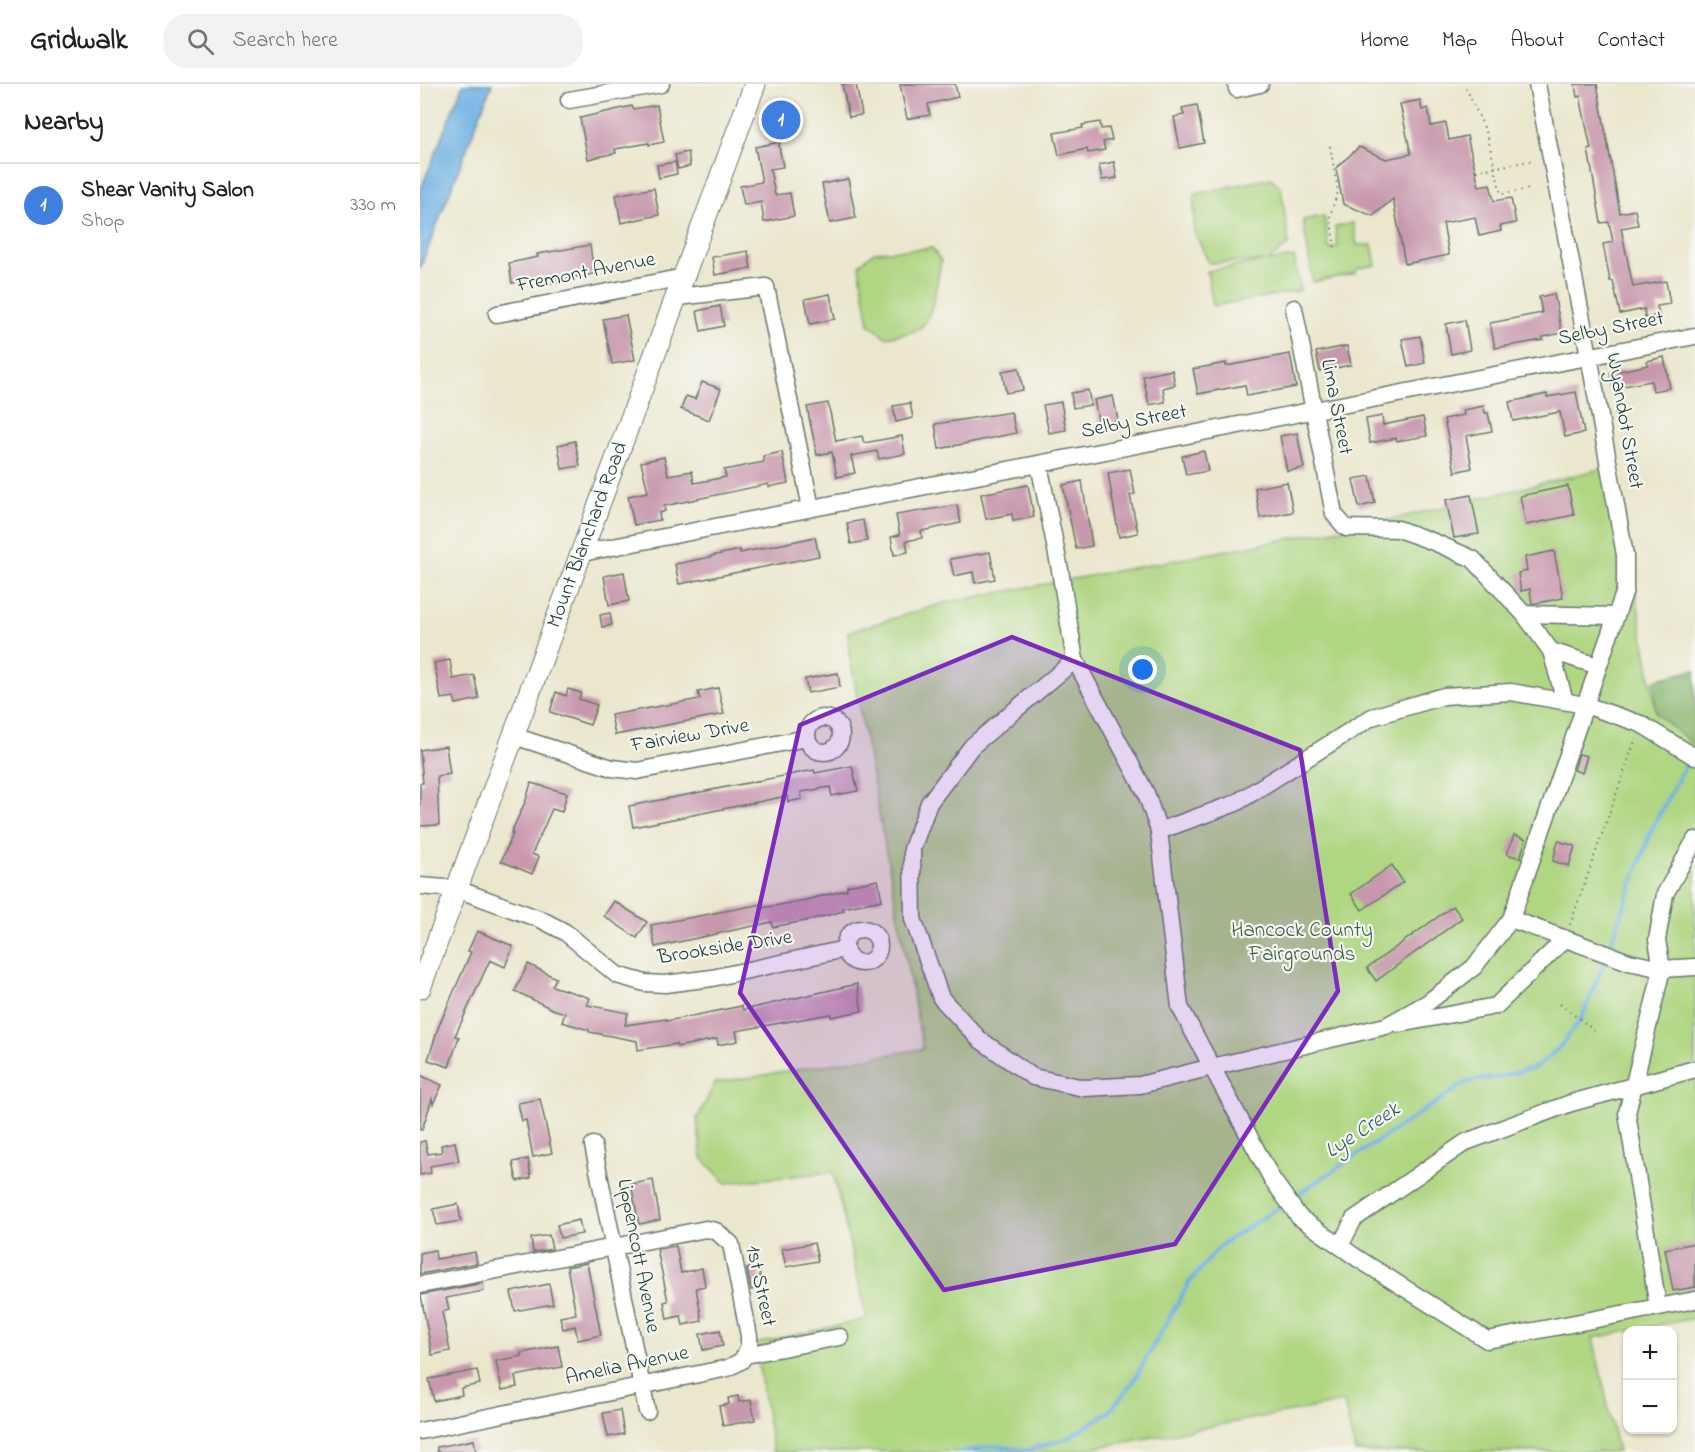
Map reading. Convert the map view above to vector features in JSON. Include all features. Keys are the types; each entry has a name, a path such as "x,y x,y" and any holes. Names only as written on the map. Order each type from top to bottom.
{"main road":[{"name":"Mount Blanchard Road","path":"420,988 755,84"}],"street":[{"path":"569,100 661,84"},
{"path":"1236,86 1260,84"},
{"name":"Wyandot Street","path":"1386,1026 1426,1003 1474,967 1511,920 1625,590 1625,555 1537,84"},
{"name":"Fremont Avenue","path":"497,314 681,287 766,287 811,508"},
{"name":"Lima Street","path":"1294,308 1334,514 1346,528 1398,529 1473,559 1524,614"},
{"name":"Selby Street","path":"582,554 1695,336"},
{"path":"1039,464 1075,660 1146,794 1159,831 1180,1007 1272,1179 1299,1217 1340,1246 1487,1340 1695,1300"},
{"path":"1524,614 1616,616"},
{"path":"1524,614 1551,651 1565,701"},
{"path":"1551,651 1599,666"},
{"path":"1075,660 972,746 929,803 912,849 913,919 941,998 979,1039 1032,1077 1084,1088 1140,1085 1386,1026 1496,1006 1565,939"},
{"path":"1159,831 1236,803 1372,717 1444,696 1511,692 1585,705 1641,724 1688,754"},
{"name":"Fairview Drive","path":"514,736 612,768 637,771 807,738"},
{"path":"1658,1307 1627,1113 1662,969 1657,940 1665,894 1690,858 1695,840"},
{"name":"Brookside Drive","path":"420,886 457,889 542,920 564,932 617,975 645,983 665,984 712,978 845,949"},
{"path":"1511,920 1629,962 1662,969 1695,967"},
{"path":"1340,1246 1354,1219 1466,1142 1571,1104 1695,1069"},
{"name":"Lippencott Avenue","path":"593,1145 647,1412"},
{"name":"1st Street","path":"614,1247 706,1229 716,1231 731,1244 749,1336 749,1346 745,1355"},
{"path":"420,1285 614,1247"},
{"name":"Amelia Avenue","path":"420,1431 728,1368 741,1361 745,1355 840,1337"}],"path":[{"path":"1466,88 1487,134 1501,194 1530,189"},
{"path":"1330,146 1338,192 1330,215 1335,248"},
{"path":"1476,171 1534,160"},
{"path":"1565,939 1641,724"},
{"path":"1560,1004 1596,1031"}],"highlighted area":[{"path":"1012,637 1300,750 1338,991 1175,1244 944,1290 740,993 800,725"}],"green space":[{"path":"1271,178 1281,187 1289,244 1268,261 1294,257 1300,291 1213,306 1207,271 1264,261 1209,263 1194,231 1194,194"},
{"path":"1324,216 1329,249 1338,247 1335,227 1353,223 1357,245 1372,245 1376,265 1357,269 1356,273 1313,282 1303,220"},
{"path":"932,248 941,261 934,298 924,324 919,329 886,337 869,324 859,265 874,252"},
{"name":"Hancock County Fairgrounds","path":"1614,466 1656,713 1695,746 1695,1318 1654,1326 1623,1326 1623,1332 1593,1338 1618,1452 1355,1452 1344,1402 1071,1452 773,1452 755,1344 867,1319 833,1172 726,1183 702,1158 697,1119 715,1083 923,1049 849,652 848,632 944,603 1389,520"},
{"path":"1695,670 1695,746 1656,713 1654,680"}],"water":[{"path":"463,84 492,84 420,269 420,191"}],"building":[{"path":"842,84 856,84 862,115 849,117"},
{"path":"900,84 955,84 958,97 928,104 930,115 907,119"},
{"path":"1575,84 1597,84 1620,213 1635,210 1638,225 1621,228 1633,287 1666,281 1670,304 1657,306 1659,315 1645,318 1644,309 1620,314 1613,281 1610,281 1603,244 1613,242 1609,222 1601,223 1588,149 1591,149 1580,96 1577,97"},
{"path":"1420,100 1422,110 1428,108 1431,126 1446,123 1449,140 1467,136 1479,186 1490,184 1494,201 1511,198 1516,223 1500,226 1501,231 1479,236 1475,217 1443,223 1449,255 1405,264 1393,199 1373,216 1343,204 1336,168 1359,147 1386,159 1411,154 1400,104"},
{"path":"657,105 664,142 615,149 616,153 588,159 580,118 632,106 633,109"},
{"path":"1197,105 1204,143 1180,148 1174,117 1184,115 1182,108"},
{"path":"777,109 790,114 785,130 772,126"},
{"path":"1100,122 1101,129 1109,128 1112,140 1103,142 1105,150 1088,153 1087,149 1059,155 1054,133 1083,128 1082,125"},
{"path":"780,142 783,167 770,169 775,195 790,193 794,216 764,222 761,202 744,205 740,186 762,182 755,147"},
{"path":"688,152 690,166 678,169 675,155"},
{"path":"675,162 677,174 659,178 657,165"},
{"path":"1114,162 1117,178 1102,180 1099,165"},
{"path":"848,179 856,218 830,223 822,184"},
{"path":"654,188 659,215 621,223 616,195"},
{"path":"590,245 594,274 543,285 542,277 512,283 509,263 538,257 537,254"},
{"path":"748,251 751,268 715,275 712,257"},
{"path":"830,294 835,319 810,324 805,299"},
{"path":"1554,294 1562,333 1543,337 1543,340 1495,348 1490,323 1542,313 1539,297"},
{"path":"720,306 724,326 701,331 697,311"},
{"path":"626,315 635,360 612,364 603,319"},
{"path":"1465,320 1470,350 1451,354 1446,324"},
{"path":"1420,336 1425,363 1408,367 1402,339"},
{"path":"1347,346 1351,365 1320,371 1316,352"},
{"path":"1290,354 1296,387 1247,396 1245,385 1198,394 1193,369 1226,363 1226,366"},
{"path":"1664,357 1670,388 1653,391 1651,381 1613,388 1610,373 1648,365 1647,361"},
{"path":"1019,368 1023,390 1006,393 1002,371"},
{"path":"1172,370 1175,385 1163,388 1165,402 1149,405 1143,376"},
{"path":"702,382 721,389 709,420 681,409 686,396 695,399"},
{"path":"1088,390 1091,405 1073,408 1071,393"},
{"path":"1576,392 1584,433 1565,437 1560,412 1513,421 1509,402 1547,394 1547,397"},
{"path":"1113,396 1118,420 1099,424 1094,400"},
{"path":"1061,402 1066,430 1049,433 1043,405"},
{"path":"828,403 836,441 862,436 864,443 902,436 905,454 879,459 877,451 851,456 855,473 837,477 832,452 817,455 807,407"},
{"path":"910,403 913,418 896,422 893,406"},
{"path":"1484,406 1492,431 1466,436 1472,468 1455,472 1444,419 1464,415 1463,410"},
{"path":"1011,412 1016,433 939,449 935,424"},
{"path":"1382,416 1383,425 1423,417 1427,436 1370,443 1366,419"},
{"path":"1297,433 1304,468 1287,471 1280,436"},
{"path":"575,441 580,466 562,469 558,445"},
{"path":"1204,451 1208,471 1186,475 1182,456"},
{"path":"782,452 788,483 769,487 768,484 664,506 665,511 659,513 660,520 634,525 628,496 648,492 641,462 664,457 668,475 692,471 694,483 726,477 724,470 764,462 763,456"},
{"path":"1130,469 1135,494 1130,495 1138,533 1119,537 1108,473"},
{"path":"1370,476 1375,503 1359,507 1353,479"},
{"path":"1082,481 1092,546 1076,549 1063,485"},
{"path":"1287,482 1293,512 1260,518 1255,488"},
{"path":"1028,485 1034,517 1013,521 1012,514 986,519 981,494"},
{"path":"1568,486 1574,515 1526,525 1520,496"},
{"path":"1471,495 1479,534 1454,538 1446,500"},
{"path":"957,505 961,523 921,531 922,538 906,541 908,552 894,555 891,537 900,535 896,515"},
{"path":"863,520 867,541 851,544 847,523"},
{"path":"815,537 819,556 679,584 675,564"},
{"path":"1554,551 1563,598 1532,604 1530,589 1521,591 1518,573 1527,571 1525,557"},
{"path":"990,552 995,579 975,583 973,572 954,576 950,559"},
{"path":"624,572 629,601 609,605 604,576"},
{"path":"610,613 612,625 602,627 600,615"},
{"path":"450,660 453,679 474,675 479,699 456,704 454,697 441,699 434,663"},
{"path":"838,673 840,687 808,693 805,679"},
{"path":"718,688 724,714 615,735 611,715 700,699 698,692"},
{"path":"568,689 581,693 579,699 597,705 590,725 550,712 556,692 566,696"},
{"path":"446,746 450,774 437,776 439,825 420,826 420,783 423,783 420,750"},
{"path":"1579,754 1587,756 1582,773 1574,770"},
{"path":"852,766 858,791 832,796 830,787 801,792 802,799 788,802 787,796 633,827 629,806 814,770 815,773"},
{"path":"531,783 567,793 562,812 552,809 532,854 539,857 532,874 501,861"},
{"path":"1514,835 1526,839 1520,858 1507,854"},
{"path":"1558,841 1575,846 1569,866 1553,861"},
{"path":"1392,865 1403,882 1362,910 1351,894"},
{"path":"878,880 882,900 843,908 844,911 805,921 773,927 772,922 655,947 651,925 762,904 763,908 806,900 847,890 847,886"},
{"path":"614,901 647,922 637,938 604,916"},
{"path":"1453,906 1462,918 1376,981 1367,968"},
{"path":"477,931 513,946 505,967 490,960 455,1036 459,1037 449,1067 428,1060 438,1028 471,952 468,951"},
{"path":"528,964 556,978 552,986 590,998 587,1005 628,1013 625,1025 666,1019 667,1021 742,1006 743,1010 857,984 862,1011 831,1017 831,1014 736,1031 738,1041 718,1045 717,1039 677,1047 676,1044 638,1050 637,1041 589,1032 589,1030 562,1022 565,1013 515,991"},
{"path":"420,1075 442,1085 433,1104 432,1099 422,1130 420,1130"},
{"path":"540,1099 552,1153 533,1157 526,1120 522,1121 518,1103"},
{"path":"425,1141 428,1154 442,1152 441,1145 455,1142 459,1161 430,1166 431,1173 420,1175 420,1142"},
{"path":"528,1159 531,1178 517,1181 513,1162"},
{"path":"653,1180 660,1220 639,1224 631,1184"},
{"path":"458,1204 461,1221 437,1225 433,1209"},
{"path":"579,1220 582,1234 560,1238 557,1225"},
{"path":"549,1235 552,1249 533,1252 531,1238"},
{"path":"814,1243 818,1261 786,1267 782,1249"},
{"path":"1695,1243 1695,1287 1673,1291 1665,1249"},
{"path":"676,1246 681,1273 702,1268 705,1286 696,1288 702,1321 683,1325 681,1316 667,1319 664,1302 668,1301 657,1249"},
{"path":"435,1250 436,1259 475,1252 477,1263 420,1274 420,1253"},
{"path":"587,1263 601,1335 578,1340 575,1326 563,1329 560,1317 576,1314 567,1267"},
{"path":"758,1266 762,1287 751,1290 747,1269"},
{"path":"483,1283 484,1291 446,1298 449,1310 442,1312 450,1351 432,1355 421,1295"},
{"path":"549,1284 553,1304 515,1311 511,1292"},
{"path":"720,1330 723,1346 703,1350 700,1334"},
{"path":"558,1346 562,1367 515,1376 517,1387 502,1390 496,1361 522,1356 521,1353"},
{"path":"477,1370 480,1384 461,1388 462,1395 434,1401 429,1379"},
{"path":"738,1396 739,1402 751,1400 755,1420 723,1426 719,1406 729,1404 728,1398"},
{"path":"620,1410 624,1434 608,1437 603,1413"},
{"path":"474,1440 476,1452 437,1452 437,1447"}],"waterway":[{"name":"Lye Creek","path":"1608,951 1653,826 1689,759"},
{"name":"Lye Creek","path":"1292,1198 1467,1082 1504,1076 1537,1067 1560,1047 1582,1017 1606,958"},
{"name":"Lye Creek","path":"959,1452 994,1446 1027,1450 1068,1438 1109,1412 1133,1382 1189,1283 1221,1245 1284,1204"}],"place":[{"name":"Shear Vanity Salon","path":"781,120"}]}
